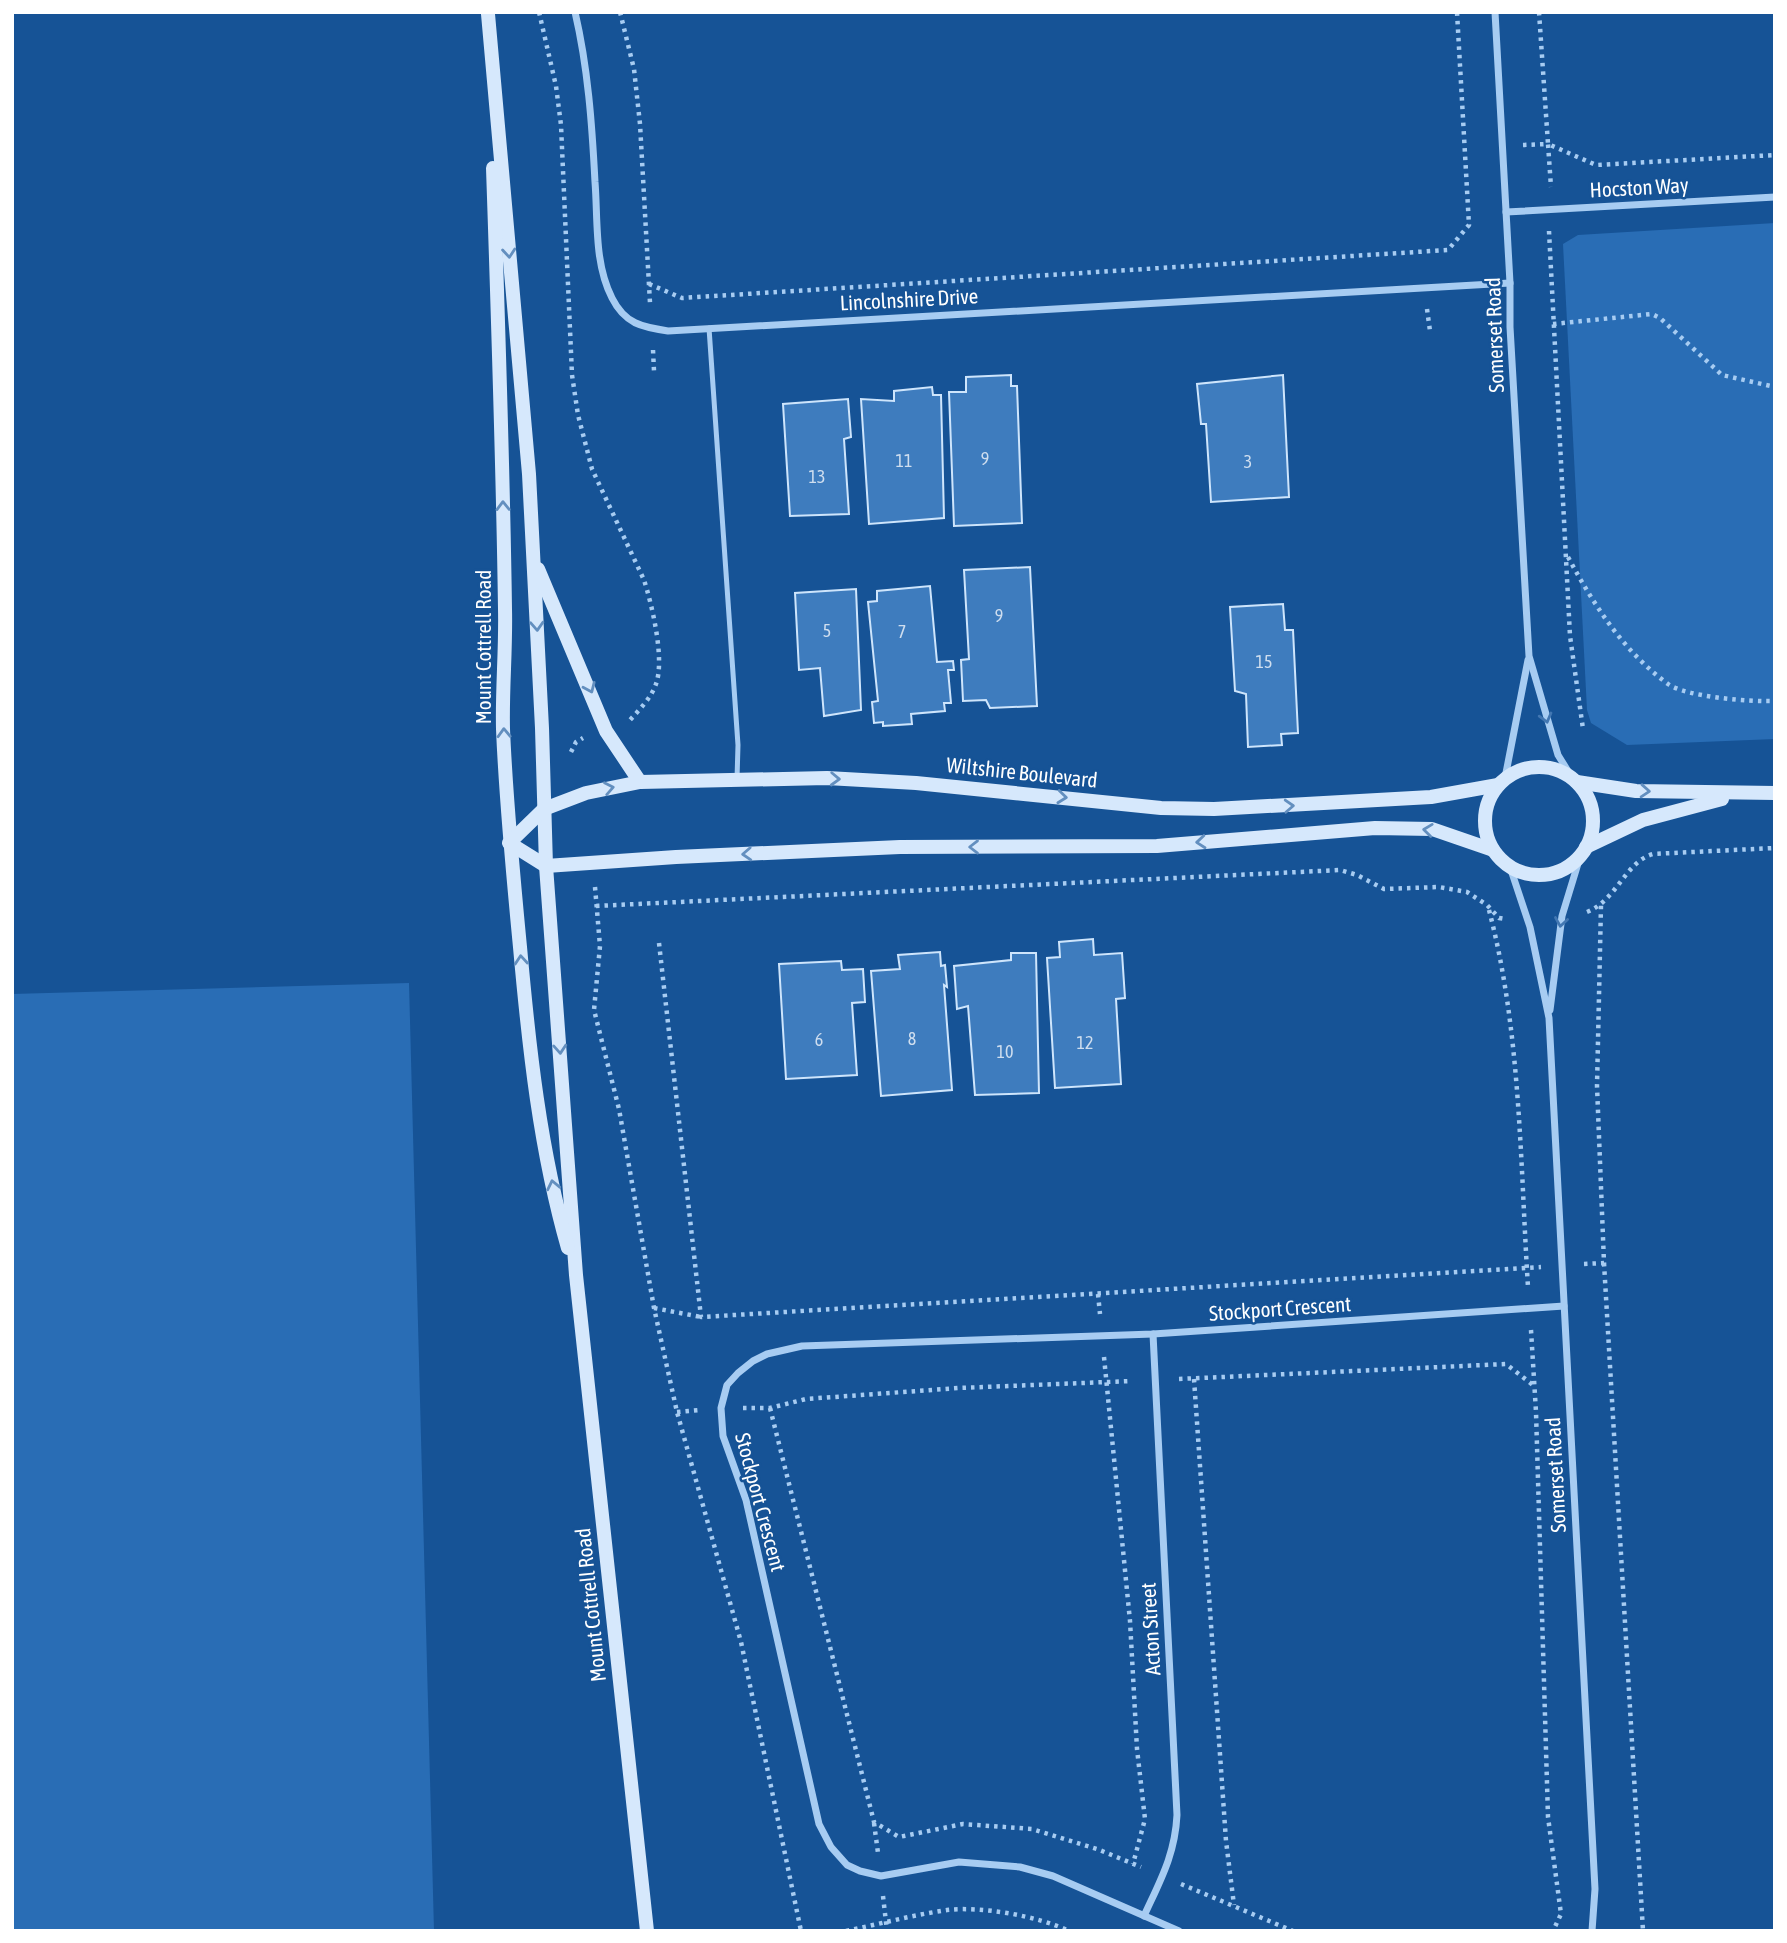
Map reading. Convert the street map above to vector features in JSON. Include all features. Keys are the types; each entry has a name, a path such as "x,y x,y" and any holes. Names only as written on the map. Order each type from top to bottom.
{"street":[{"name":"Lincolnshire Drive","path":"575,12 590,97 601,268 612,299 638,326 668,331 1510,283"},
{"name":"Somerset Road","path":"1495,12 1510,283 1510,341 1529,656 1558,755 1574,779"},
{"name":"Mount Cottrell Road","path":"488,13 529,474 546,866 576,1275 647,1931"},
{"name":"Mount Cottrell Road","path":"488,13 503,484 503,727 509,843 525,1016 536,1098 561,1225 576,1275"},
{"name":"Hocston Way","path":"1506,212 1775,197"},
{"path":"533,558 606,730 640,782"},
{"name":"Somerset Road","path":"1502,781 1529,656"},
{"path":"1744,794 1643,820 1583,852 1568,867 1554,873 1524,873 1510,867 1493,850 1486,834 1484,816 1488,799 1502,781 1531,766 1559,770 1574,779 1636,791 1775,793"},
{"name":"Wiltshire Boulevard","path":"544,809 586,793 640,782 737,779 827,778 916,783 1161,808 1214,809 1431,797 1502,781"},
{"path":"1574,779 1587,796 1593,813 1592,830 1583,852"},
{"path":"544,809 509,843 546,866 900,847 1157,846 1375,828 1432,829 1493,850"},
{"name":"Somerset Road","path":"1549,1018 1562,916 1583,852"},
{"name":"Somerset Road","path":"1510,867 1533,936 1549,1018 1595,1889 1591,1931"},
{"name":"Stockport Crescent","path":"1179,1931 1053,1876 1020,1867 959,1862 880,1876 847,1865 831,1847 819,1824 746,1500 723,1436 721,1408 727,1385 746,1367 767,1354 803,1346 1153,1334 1564,1306"},
{"name":"Acton Street","path":"1144,1916 1176,1840 1177,1815 1153,1334"}],"lane":[{"path":"709,328 738,745 737,779"}],"path":[{"path":"539,12 560,114 572,375 578,415 592,469 646,586 658,653 656,684 648,699 628,722 576,742 571,759 586,793"},
{"path":"620,12 634,69 638,110 654,371"},
{"path":"649,284 682,298 1448,250 1469,225 1457,12"},
{"path":"1539,12 1548,144 1596,165 1775,155"},
{"path":"1548,209 1552,324 1572,657 1583,729"},
{"path":"1552,324 1652,314 1660,318 1722,375 1775,387"},
{"path":"1566,553 1619,639 1670,685 1706,695 1775,701"},
{"path":"1620,883 1643,857 1653,853 1775,848"},
{"path":"594,863 600,946 594,1010 619,1109 654,1308 677,1412 741,1642 801,1931"},
{"path":"596,906 1340,870 1348,871 1384,889"},
{"path":"1488,905 1512,1027 1536,1412 1548,1817 1560,1914 1553,1931"},
{"path":"1601,905 1597,1086 1604,1263 1643,1931"},
{"path":"659,943 701,1317"},
{"path":"654,1308 701,1317 1604,1263"},
{"path":"1098,1294 1130,1621 1137,1749 1145,1819 1133,1864"},
{"path":"1194,1379 1225,1828 1234,1906"},
{"path":"770,1408 874,1822 899,1837 963,1824 1032,1829 1097,1849 1293,1931"},
{"path":"846,1931 949,1910 998,1912 1048,1921 1069,1931"},
{"path":"886,1923 887,1931"}],"shaded area":[{"path":"1775,223 1775,739 1627,745 1591,723 1587,710 1563,244 1578,235"},
{"path":"409,983 434,1931 12,1931 12,994"}],"building":[{"path":"1011,375 1011,386 1017,386 1022,523 954,526 949,392 966,392 966,377"},
{"path":"1283,375 1289,497 1211,502 1206,424 1201,424 1197,384"},
{"path":"932,387 933,395 941,395 944,518 869,524 861,399 894,401 894,391"},
{"path":"848,399 851,437 844,439 849,514 790,516 783,404"},
{"path":"1030,567 1037,706 990,708 986,700 963,701 961,660 969,659 964,570"},
{"path":"930,586 937,662 953,661 954,670 948,670 951,703 944,703 945,711 911,714 912,724 883,726 883,722 874,723 872,702 878,701 868,602 877,601 877,591"},
{"path":"856,589 861,710 824,716 820,668 799,670 795,593"},
{"path":"1283,604 1285,630 1293,630 1298,733 1281,734 1282,745 1248,747 1246,694 1235,691 1230,607"},
{"path":"1093,939 1094,955 1122,953 1125,998 1116,999 1121,1084 1055,1088 1047,958 1060,957 1059,942"},
{"path":"940,952 941,966 945,965 947,987 944,985 952,1090 881,1096 871,971 900,969 898,955"},
{"path":"1011,953 1036,953 1039,1093 975,1095 968,1006 957,1009 954,966 1011,960"},
{"path":"841,961 842,970 863,969 865,1002 852,1003 857,1075 786,1079 779,964"}]}
